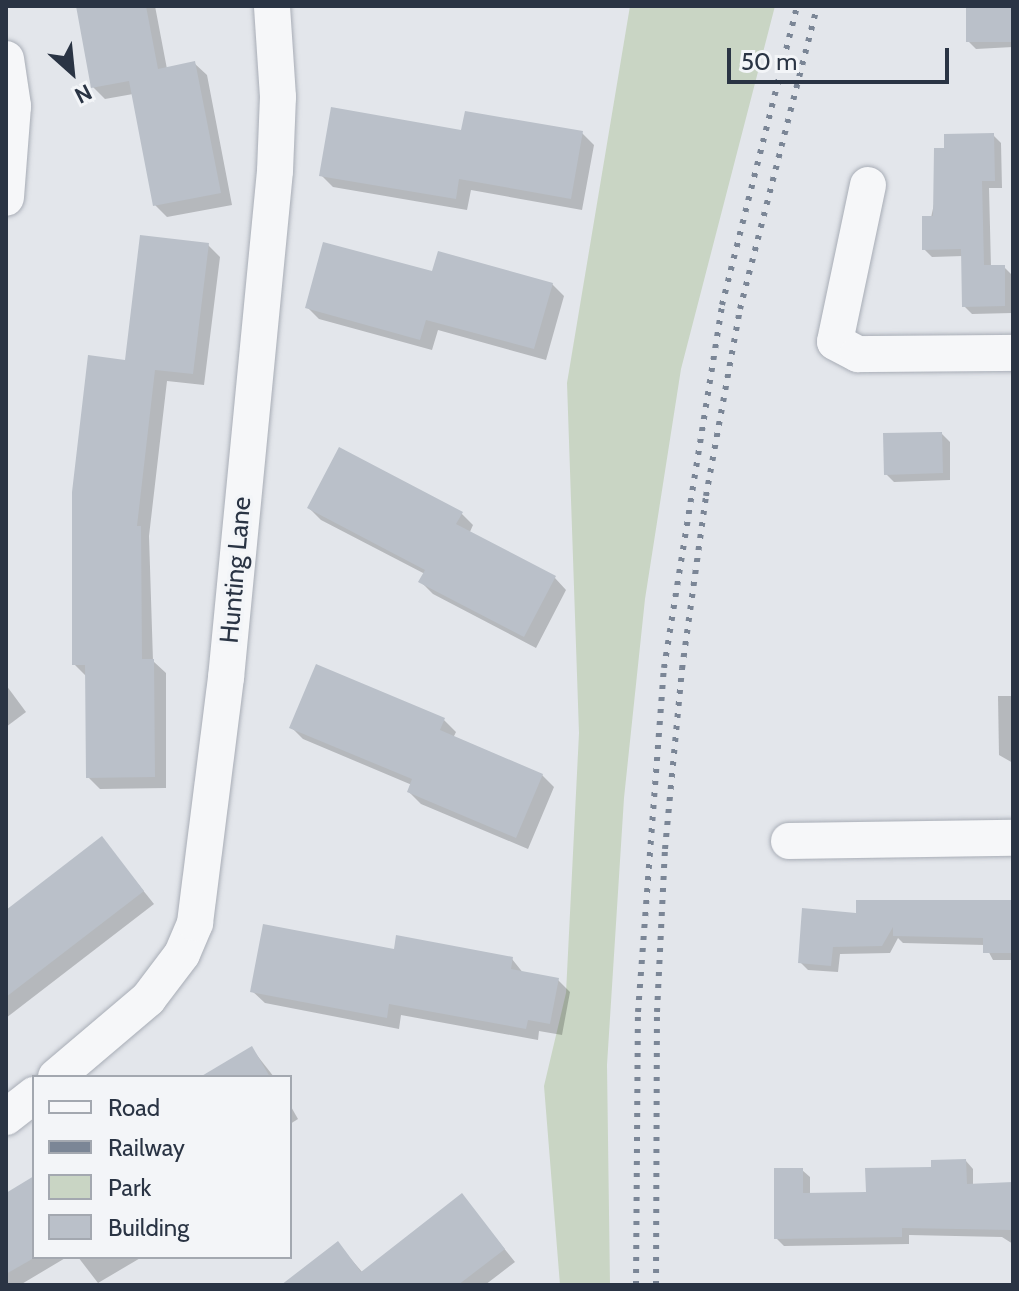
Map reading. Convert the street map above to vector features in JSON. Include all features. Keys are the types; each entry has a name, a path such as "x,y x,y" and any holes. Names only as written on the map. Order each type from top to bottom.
{"street":[{"name":"Hunting Lane","path":"58,1075 148,999 182,954 195,923 225,693 275,171 278,97 272,6"},
{"path":"6,59 13,106 6,198"},
{"path":"868,185 835,342 858,354 1013,353"},
{"path":"789,841 1013,838"},
{"path":"6,1117 32,1097"}],"green space":[{"path":"630,6 775,6 681,369 645,599 624,798 607,1065 610,1285 560,1285 544,1086 566,993 579,733 567,383"}],"building":[{"path":"76,6 146,6 158,69 195,61 221,193 153,206 129,81 91,88"},
{"path":"966,6 1013,6 1013,42 966,42"},
{"path":"331,107 461,130 465,111 583,131 571,199 459,179 456,199 319,176"},
{"path":"994,133 995,181 982,181 984,265 1005,265 1005,306 962,307 961,249 922,250 922,216 933,216 934,148 944,148 944,134"},
{"path":"140,235 209,243 193,374 155,370 137,526 141,526 142,659 154,659 155,777 86,778 85,665 72,665 72,492 88,355 125,360"},
{"path":"323,242 432,271 438,251 553,283 534,349 426,320 420,340 305,308"},
{"path":"942,432 943,473 884,475 883,433"},
{"path":"339,447 463,512 456,524 556,576 524,637 418,582 425,570 307,508"},
{"path":"316,664 445,718 440,730 543,774 516,838 407,792 412,779 289,728"},
{"path":"102,836 144,891 6,997 6,910"},
{"path":"856,900 1013,900 1013,953 983,953 983,938 893,936 893,927 882,946 833,947 831,966 798,963 802,908 856,913"},
{"path":"263,924 394,949 396,935 513,957 511,969 559,978 550,1024 528,1020 526,1029 389,1004 387,1018 250,992"},
{"path":"252,1046 269,1075 203,1075"},
{"path":"966,1159 967,1184 1013,1182 1013,1230 902,1228 902,1237 774,1239 774,1168 803,1168 803,1193 866,1192 865,1168 931,1167 931,1160"},
{"path":"32,1177 32,1259 6,1274 6,1193"},
{"path":"462,1193 505,1249 458,1285 281,1285 338,1241 361,1272"}],"railway":[{"path":"636,1285 638,1012 664,668 722,305 797,6"},
{"path":"656,1285 657,1012 665,849 682,669 706,496 740,309 817,6"}]}
